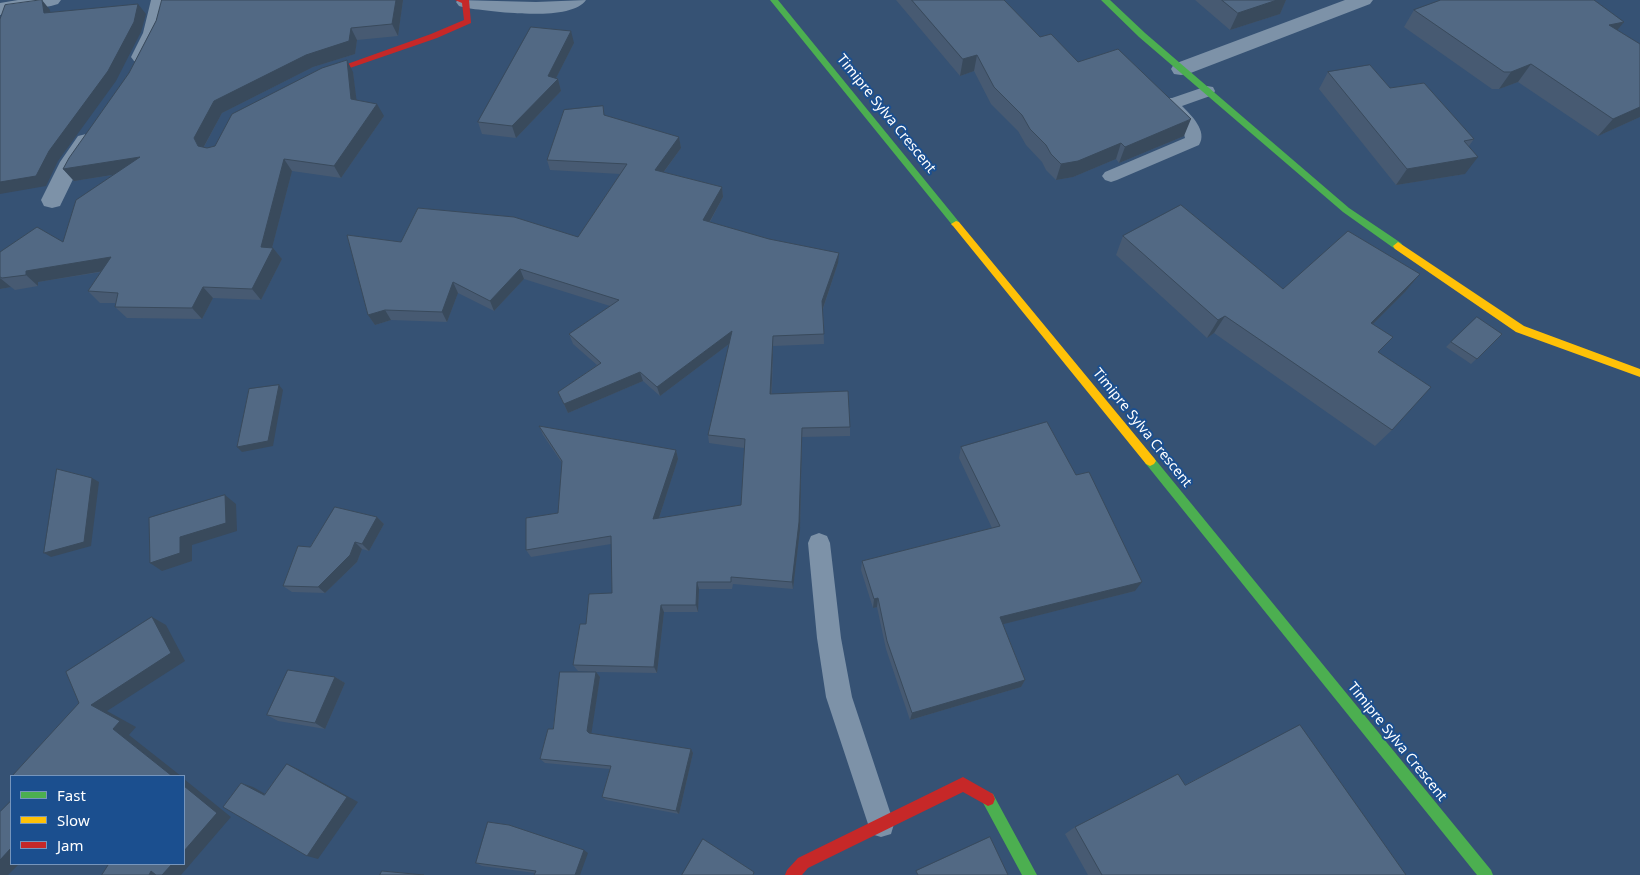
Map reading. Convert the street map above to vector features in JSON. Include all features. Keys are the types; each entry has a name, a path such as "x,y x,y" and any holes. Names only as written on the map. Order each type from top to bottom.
{"street":[{"path":"9,5 51,0"},
{"path":"131,76 153,33 161,0"},
{"path":"305,83 321,74 434,36 468,21 463,1 524,8 553,8 576,0"},
{"name":"Timipre Sylva Crescent","path":"774,0 1486,875"},
{"path":"1105,0 1181,69 1346,210 1520,329 1640,373"},
{"path":"1181,69 1363,0"},
{"path":"52,200 68,167 98,124"},
{"path":"792,875 802,863 963,784 989,799 1030,875"}],"lane":[{"path":"1170,104 1207,91"},
{"path":"1111,176 1193,141 1195,135 1190,126 1157,92"},
{"path":"819,543 829,638 839,697 880,824"}],"building":[{"path":"42,0 44,13 138,4 134,22 108,71 49,151 36,176 0,182 0,19 5,5"},
{"path":"162,0 396,0 392,24 351,28 349,41 306,55 214,101 194,138 198,146 207,148 215,146 232,114 322,68 347,60 351,99 377,104 334,166 284,159 261,247 273,248 252,289 203,287 192,308 115,307 118,293 88,291 111,257 26,271 26,275 0,277 0,252 37,227 63,242 76,200 140,157 63,169 129,73 156,21"},
{"path":"912,0 1004,0 1040,37 1051,34 1078,62 1118,49 1191,119 1125,147 1121,143 1078,161 1061,164 1030,129 1022,115 994,87 977,55 963,59"},
{"path":"1222,0 1277,0 1238,13"},
{"path":"1441,0 1594,0 1624,22 1609,25 1640,44 1640,107 1613,119 1531,64 1511,72 1504,72 1414,10"},
{"path":"531,27 571,31 548,76 558,79 512,126 478,122"},
{"path":"1370,65 1390,88 1424,83 1474,139 1464,141 1478,157 1407,169 1328,72"},
{"path":"603,106 604,115 679,137 655,170 722,187 703,220 769,239 839,253 822,301 824,334 773,336 770,394 848,391 850,427 802,428 799,522 792,582 731,577 731,582 697,582 696,605 661,605 654,667 573,665 580,624 586,624 589,594 612,593 611,536 526,550 526,518 558,513 562,461 539,426 676,450 653,519 741,505 745,439 708,435 732,331 657,387 640,372 564,404 558,392 601,363 569,334 619,300 520,269 490,301 453,282 442,312 385,310 368,315 347,235 401,242 418,208 514,217 578,237 627,164 547,160 564,110"},
{"path":"1181,205 1283,289 1348,231 1420,274 1371,323 1393,337 1378,352 1431,387 1392,430 1225,316 1218,320 1123,236"},
{"path":"1477,317 1502,334 1477,359 1451,342"},
{"path":"279,385 268,441 237,447 249,389"},
{"path":"1047,422 1076,475 1089,472 1142,582 1000,617 1025,680 912,713 887,641 878,598 874,599 862,561 1000,526 961,447"},
{"path":"57,469 92,478 84,542 44,553"},
{"path":"225,495 226,523 180,537 180,553 150,563 149,518"},
{"path":"335,507 377,517 362,544 355,542 350,555 318,587 283,586 298,546 310,547"},
{"path":"152,617 171,653 91,705 120,721 113,729 171,775 13,775 79,703 66,672"},
{"path":"288,670 335,677 315,723 267,715"},
{"path":"560,672 596,672 587,731 589,733 691,749 676,811 602,797 611,766 540,759 548,729 553,729"},
{"path":"1300,725 1406,875 1102,875 1075,827 1178,774 1185,785"},
{"path":"287,764 347,797 307,856 223,807 241,783 264,795"},
{"path":"185,787 217,813 185,850"},
{"path":"10,802 10,849 0,860 0,812"},
{"path":"488,822 509,825 584,850 575,875 534,875 536,871 476,863"},
{"path":"990,837 1008,875 918,875 916,871"},
{"path":"703,839 754,872 753,875 682,875"},
{"path":"108,865 171,865 162,875 156,875 151,871 149,875 102,875"},
{"path":"382,871 424,875 380,875"}],"traffic: fast":[{"path":"774,0 956,224"},
{"path":"1105,0 1142,35 1346,210 1398,246"},
{"path":"1150,461 1486,875"},
{"path":"988,799 1030,875"}],"traffic: slow":[{"path":"956,224 1150,461"},
{"path":"1398,246 1520,329 1640,373"}],"traffic: jam":[{"path":"315,77 434,36 468,21 466,2 459,0"},
{"path":"792,875 803,863 963,784 988,799"}]}
